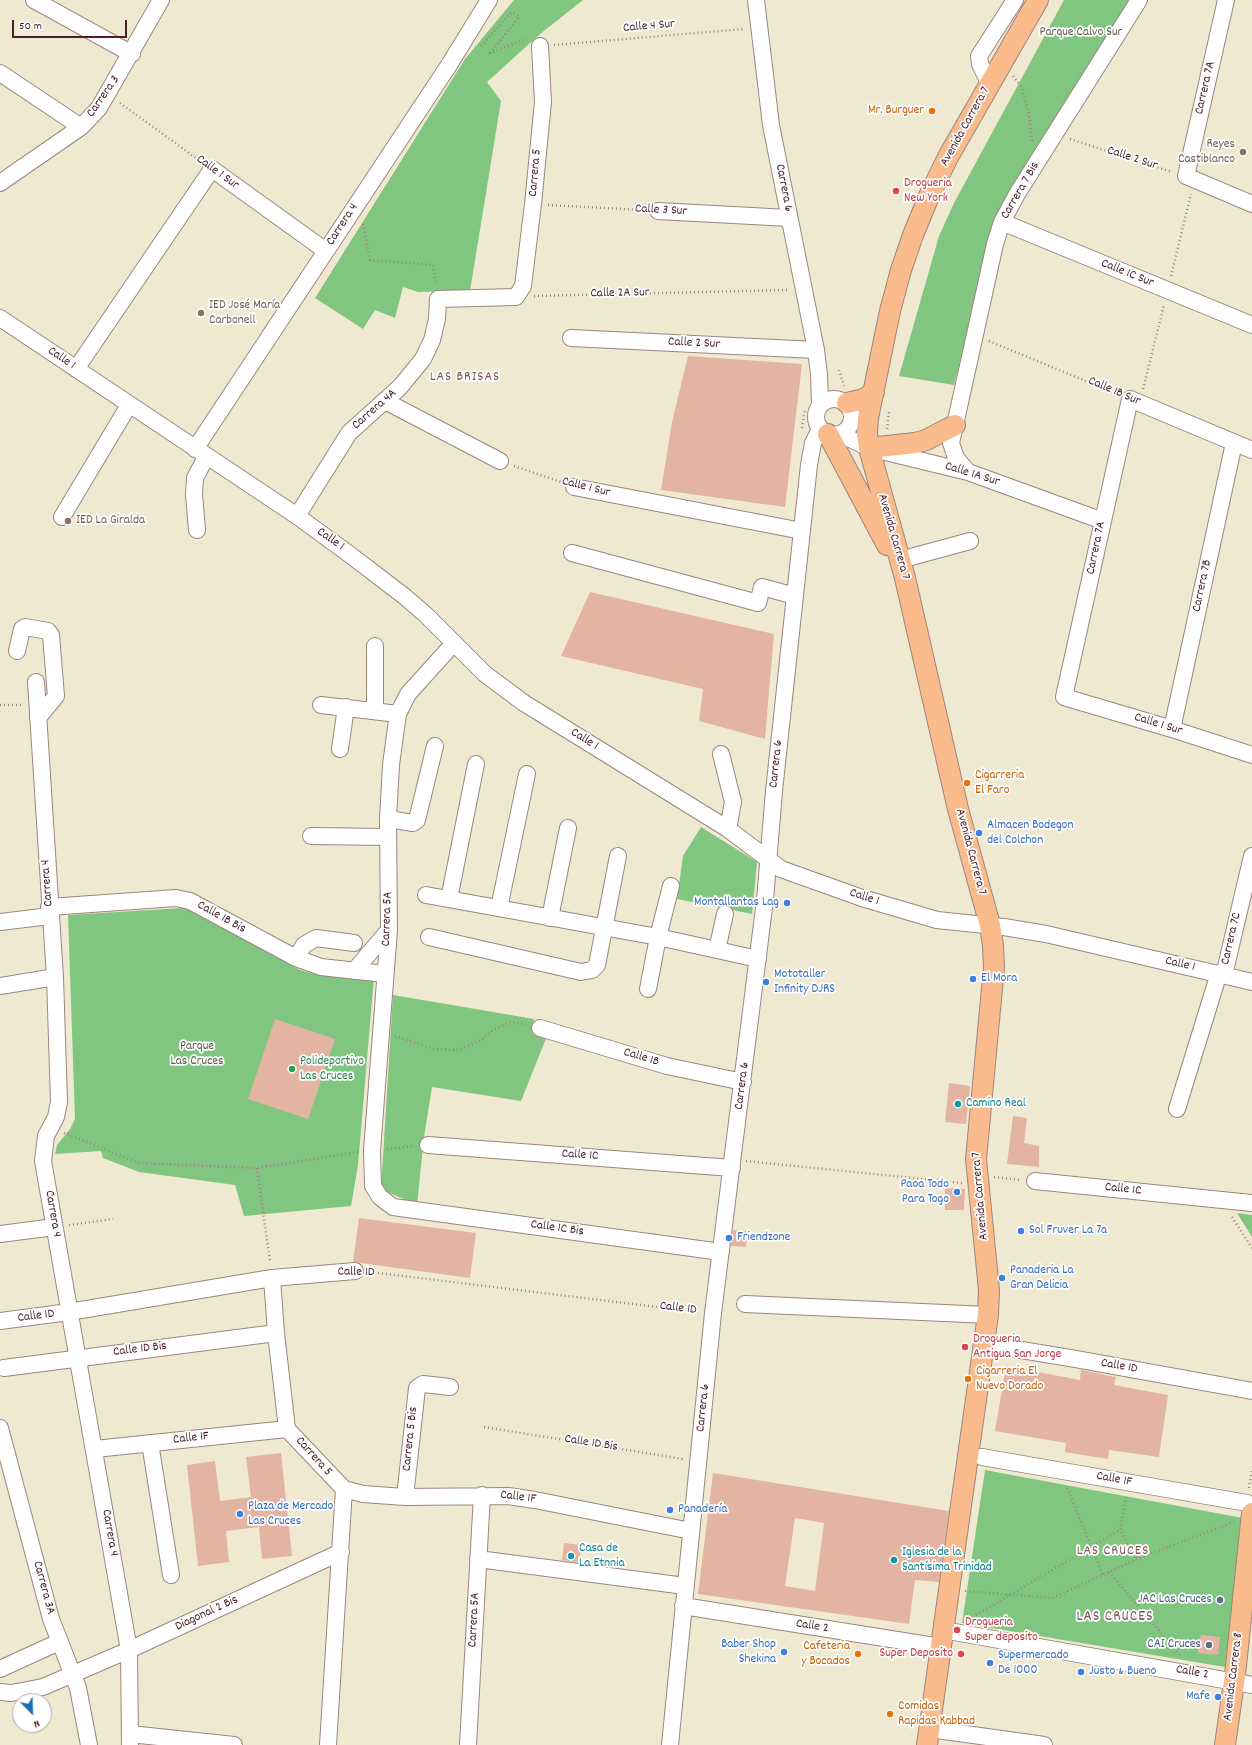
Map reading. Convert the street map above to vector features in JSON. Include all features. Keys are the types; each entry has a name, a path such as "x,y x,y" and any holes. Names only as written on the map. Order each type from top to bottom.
{"main road":[{"name":"Avenida Carrera 7","path":"928,1737 942,1639 974,1462 970,1438 988,1316 989,1290 976,1159 994,967 990,925 958,809 903,569 869,448 868,418 890,311 913,234 948,157 1038,0"},
{"path":"841,401 864,399 874,392"},
{"path":"869,448 915,443 926,440 954,424"},
{"path":"829,432 903,569"},
{"name":"Avenida Carrera 8","path":"1225,1745 1243,1683 1248,1510"}],"street":[{"path":"34,0 132,54"},
{"name":"Carrera 3","path":"0,183 81,127 99,108 132,54 161,0"},
{"name":"Carrera 4","path":"197,530 194,494 195,478 200,453 326,251 466,38 489,0"},
{"name":"Carrera 6","path":"756,0 771,125 816,350 819,374 813,405 817,409 816,420 829,432"},
{"path":"990,85 980,64 979,56 1015,0"},
{"name":"Carrera 7 Bis","path":"968,472 960,465 952,451 951,443 995,244 1002,222 1017,194 1140,0"},
{"name":"Carrera 7A","path":"1186,176 1226,0"},
{"name":"Carrera 5","path":"516,297 523,286 525,274 543,102 540,46"},
{"path":"0,73 81,127"},
{"path":"76,369 212,169"},
{"name":"Calle 1 Sur","path":"212,169 326,251"},
{"path":"1186,176 1252,204"},
{"name":"Calle 3 Sur","path":"658,211 789,218"},
{"name":"Calle 1C Sur","path":"1002,222 1252,325"},
{"path":"438,299 516,297"},
{"name":"Carrera 4A","path":"297,516 349,433 400,387 423,359 432,340 437,320 438,299"},
{"name":"Calle 1","path":"0,318 200,453 297,516 404,596 486,674 524,703 728,829 781,869 924,917 950,923 990,925 1046,934 1252,982"},
{"name":"Calle 2 Sur","path":"571,338 816,350"},
{"name":"Carrera 6","path":"670,1745 690,1531 713,1314 758,959 774,791 810,453 813,443 829,432 848,428 852,418 850,408 841,401 819,374"},
{"name":"Carrera 7A","path":"1064,697 1130,399"},
{"name":"Calle 1B Sur","path":"1130,399 1252,450"},
{"path":"813,405 824,401 841,401"},
{"path":"385,402 500,461"},
{"path":"62,517 130,405"},
{"name":"Calle 1A Sur","path":"829,432 869,448 968,472 1103,521"},
{"name":"Carrera 7B","path":"1172,729 1234,443"},
{"name":"Calle 1 Sur","path":"574,487 802,531"},
{"path":"903,569 970,541"},
{"path":"572,553 758,602 762,587 795,596"},
{"path":"17,651 22,629 24,627 48,631 51,635 56,696 38,712"},
{"name":"Carrera 5A","path":"393,1207 380,1197 373,1186 372,1150 380,1030 389,930 388,819 391,765 398,714 408,694 454,643"},
{"path":"375,646 375,711"},
{"name":"Carrera 4","path":"36,682 54,977 59,1102 58,1112 43,1144 43,1161 69,1312 95,1449 129,1650 130,1740"},
{"name":"Calle 1 Sur","path":"1064,697 1172,729 1252,755"},
{"path":"321,705 398,714"},
{"path":"340,748 346,707"},
{"path":"388,819 413,823 417,820 435,746"},
{"path":"721,754 730,782 733,802 728,829"},
{"path":"448,899 476,764"},
{"path":"499,908 527,774"},
{"path":"550,918 568,828"},
{"path":"310,836 388,836"},
{"path":"429,937 581,972 592,970 597,965 618,856"},
{"name":"Carrera 7C","path":"1177,1109 1221,974 1252,856"},
{"path":"648,989 658,937 671,886"},
{"path":"426,895 658,937 758,959"},
{"name":"Calle 1B Bis","path":"0,922 50,911 176,898 190,901 296,958 321,967 385,974"},
{"path":"717,950 725,914"},
{"path":"354,971 389,930"},
{"path":"296,958 304,945 316,938 354,943"},
{"path":"0,986 54,977"},
{"name":"Calle 1B","path":"540,1028 667,1066 743,1082"},
{"name":"Calle 1C","path":"428,1145 733,1164"},
{"name":"Calle 1C","path":"1035,1181 1252,1203"},
{"name":"Calle 1C Bis","path":"393,1207 722,1252"},
{"path":"0,1234 54,1227"},
{"name":"Calle 1D","path":"0,1321 69,1312 272,1278 355,1270"},
{"name":"Carrera 5","path":"272,1278 276,1333 287,1428 344,1490"},
{"path":"745,1304 988,1316"},
{"name":"Calle 1D Bis","path":"4,1368 276,1333"},
{"name":"Calle 1D","path":"985,1344 1252,1391"},
{"name":"Carrera 5 Bis","path":"405,1497 417,1388 424,1384 450,1387"},
{"name":"Carrera 3A","path":"0,1428 59,1642 78,1688 89,1745"},
{"name":"Calle 1F","path":"95,1449 287,1428"},
{"path":"150,1443 171,1575"},
{"name":"Calle 1F","path":"974,1462 1060,1471 1129,1483 1248,1510"},
{"path":"328,1745 344,1490"},
{"name":"Calle 1F","path":"344,1490 363,1494 405,1497 482,1495 535,1500 690,1531"},
{"name":"Carrera 5A","path":"468,1745 482,1495"},
{"name":"Diagonal 2 Bis","path":"0,1692 11,1693 44,1687 129,1650 341,1552"},
{"path":"478,1559 685,1586"},
{"name":"Calle 2","path":"683,1606 1196,1673 1243,1683"},
{"path":"0,1669 59,1642"},
{"path":"928,1737 1044,1745"},
{"path":"130,1740 234,1745"}],"path":[{"path":"466,38 480,46 512,12 519,17 490,54 535,36 540,46"},
{"name":"Calle 4 Sur","path":"540,46 759,28"},
{"path":"1013,76 1021,86 1029,114 1035,167"},
{"name":"Calle 1 Sur","path":"108,94 212,169"},
{"name":"Calle 2 Sur","path":"1056,134 1186,176"},
{"path":"358,202 370,260 433,264 438,299"},
{"name":"Calle 3 Sur","path":"533,204 658,211"},
{"name":"Calle 2A Sur","path":"516,297 803,289"},
{"name":"Calle 1B Sur","path":"976,335 1130,399"},
{"path":"801,435 813,405"},
{"name":"Calle 1 Sur","path":"500,461 574,487"},
{"path":"0,705 38,712"},
{"path":"380,1030 434,1049 459,1050 480,1041 492,1031 510,1022 540,1028"},
{"path":"51,1128 139,1164 257,1168 372,1150 428,1145"},
{"path":"733,1164 963,1183"},
{"path":"257,1168 272,1278"},
{"path":"994,1177 1035,1181"},
{"path":"1221,1200 1252,1248"},
{"path":"54,1227 113,1219"},
{"name":"Calle 1D","path":"355,1270 713,1314"},
{"name":"Calle 1D Bis","path":"484,1427 698,1461"},
{"path":"1060,1471 1103,1575"},
{"path":"1129,1483 1120,1530 1137,1559"},
{"path":"965,1591 1052,1598 1248,1510"},
{"path":"966,1621 1120,1530"},
{"path":"1109,1572 1196,1673"}],"green space":[{"path":"514,0 583,0 540,34 487,82 501,101 470,291 418,292 403,287 395,318 375,310 363,329 315,298 465,59"},
{"name":"Parque Calvo Sur","path":"1064,0 1136,0 990,245 954,385 899,376 939,236 954,203"},
{"path":"701,827 757,862 752,914 677,899 683,856"},
{"name":"Parque Las Cruces","path":"183,908 209,918 300,970 314,974 374,977 358,1165 351,1206 244,1216 235,1185 139,1172 103,1158 101,1151 55,1154 57,1145 70,1129 75,1119 68,915"},
{"path":"393,995 534,1019 532,1033 547,1036 521,1101 432,1087 424,1137 417,1205 381,1189"},
{"path":"1237,1213 1252,1215 1252,1237"},
{"path":"985,1470 1243,1518 1225,1667 962,1623"}],"building":[{"path":"688,356 802,364 785,507 661,490 672,422"},
{"path":"590,592 774,634 765,739 699,721 703,689 561,656"},
{"name":"Polideportivo Las Cruces","path":"275,1019 335,1039 308,1119 248,1099"},
{"name":"Camino Real","path":"949,1083 970,1086 966,1124 945,1122"},
{"path":"1013,1116 1027,1118 1024,1143 1039,1146 1039,1167 1007,1164"},
{"path":"945,1188 965,1189 964,1210 945,1210"},
{"path":"359,1218 476,1233 470,1278 353,1262"},
{"path":"733,1230 747,1231 746,1247 731,1246"},
{"path":"1006,1366 1080,1380 1081,1370 1116,1377 1114,1385 1168,1395 1159,1457 1109,1450 1108,1459 1065,1452 1066,1443 995,1431"},
{"name":"Plaza de Mercado Las Cruces","path":"281,1453 292,1556 262,1559 259,1527 226,1531 229,1562 198,1566 187,1465 215,1461 220,1501 251,1497 246,1457"},
{"path":"713,1473 949,1511 939,1582 915,1580 909,1624 698,1594","holes":["795,1518 824,1523 815,1591 785,1586"]},
{"name":"Casa de La Etnnia","path":"564,1543 581,1545 579,1563 562,1560"},
{"name":"CAI Cruces","path":"1201,1635 1220,1637 1218,1655 1198,1653"}],"place":[{"name":"Mr. Burguer","path":"932,111"},
{"name":"Reyes Castiblanco","path":"1243,152"},
{"name":"Drogueria New York","path":"896,191"},
{"name":"IED José María Carbonell","path":"201,313"},
{"name":"IED La Giralda","path":"68,521"},
{"name":"Cigarreria El Faro","path":"967,783"},
{"name":"Almacen Bodegon del Colchon","path":"979,833"},
{"name":"Montallantas Lag","path":"787,903"},
{"name":"El Mora","path":"973,979"},
{"name":"Mototaller Infinity DJRS","path":"766,982"},
{"name":"Polideportivo Las Cruces","path":"292,1069"},
{"name":"Camino Real","path":"958,1104"},
{"name":"Paoa Todo Para Togo","path":"957,1192"},
{"name":"Sol Fruver La 7a","path":"1021,1231"},
{"name":"Friendzone","path":"729,1238"},
{"name":"Panaderia La Gran Delicia","path":"1002,1278"},
{"name":"Drogueria Antigua San Jorge","path":"965,1347"},
{"name":"Cigarreria El Nuevo Dorado","path":"968,1379"},
{"name":"Panadería","path":"670,1510"},
{"name":"Plaza de Mercado Las Cruces","path":"240,1514"},
{"name":"Casa de La Etnnia","path":"571,1556"},
{"name":"Iglesia de la Santísima Trinidad","path":"894,1560"},
{"name":"JAC Las Cruces","path":"1220,1600"},
{"name":"Drogueria Super deposito","path":"957,1630"},
{"name":"CAI Cruces","path":"1209,1645"},
{"name":"Baber Shop Shekina","path":"784,1652"},
{"name":"Cafeteria y Bocados","path":"858,1654"},
{"name":"Super Deposito","path":"961,1654"},
{"name":"Supermercado De 1000","path":"990,1663"},
{"name":"Justo & Bueno","path":"1081,1672"},
{"name":"Mafe","path":"1218,1697"},
{"name":"Comidas Rapidas Kabbad","path":"890,1714"}],"district":[{"name":"LAS BRISAS","path":"465,378"},
{"name":"LAS CRUCES","path":"1113,1552"},
{"name":"LAS CRUCES","path":"1115,1618"}]}
